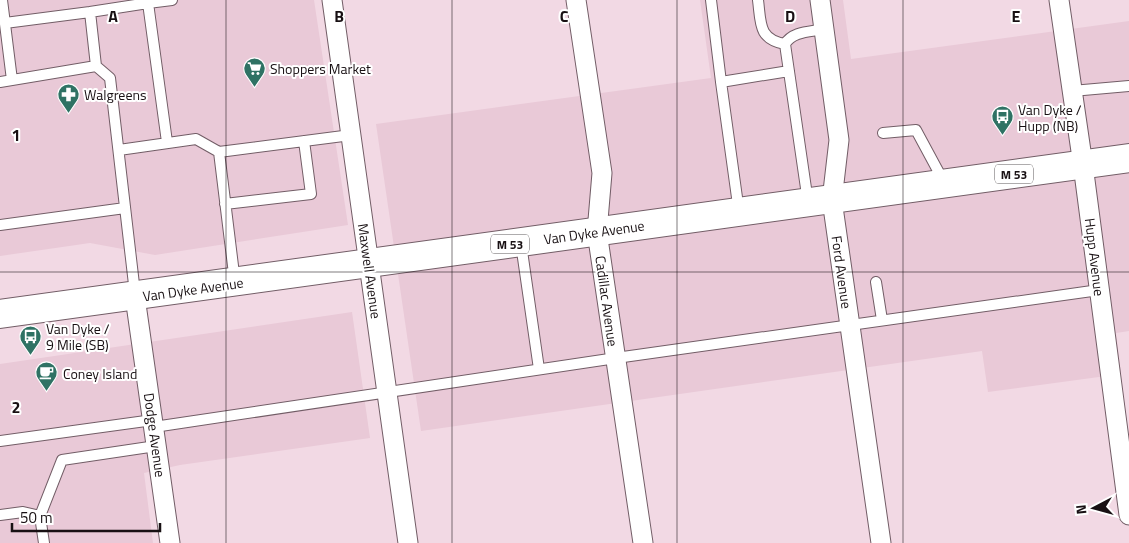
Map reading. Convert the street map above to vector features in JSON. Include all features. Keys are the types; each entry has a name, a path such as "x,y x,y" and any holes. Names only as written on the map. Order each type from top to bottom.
{"main road":[{"name":"Van Dyke Avenue","path":"0,314 135,297 1129,158"}],"street":[{"name":"Maxwell Avenue","path":"332,0 408,543"},
{"name":"Cadillac Avenue","path":"576,0 602,173 597,232 643,543"},
{"name":"Ford Avenue","path":"820,0 839,140 820,201 850,325 881,543"},
{"name":"Hupp Avenue","path":"1059,0 1100,290 1129,515"},
{"name":"Dodge Avenue","path":"135,297 170,543"}],"lane":[{"path":"2,0 12,80"},
{"path":"5,23 172,0"},
{"path":"711,0 740,212"},
{"path":"758,0 762,29 765,35 775,42 785,44"},
{"path":"148,3 167,142"},
{"path":"90,12 96,66 110,78 135,297"},
{"path":"820,201 789,71 785,44 795,34 824,29"},
{"path":"0,82 96,66"},
{"path":"721,82 789,71"},
{"path":"1072,91 1129,86"},
{"path":"884,133 916,130 945,184"},
{"path":"119,150 196,139 219,152 351,135"},
{"path":"226,204 311,194 304,141"},
{"path":"219,152 235,283"},
{"path":"0,225 126,208"},
{"path":"521,243 540,369"},
{"path":"876,282 882,320"},
{"path":"0,441 387,392 1100,290"},
{"path":"44,543 40,516 62,460 156,446"},
{"path":"0,515 23,512 40,516"}],"shaded area":[{"path":"0,0 314,0 348,225 155,255 90,243 0,256"},
{"path":"700,0 843,0 851,59 1129,21 1129,331 1116,333 1121,374 988,392 982,351 421,431 376,124 711,78"},
{"path":"352,312 370,438 180,465 144,473 153,543 0,543 0,364"}],"place":[{"name":"Shoppers Market","path":"254,87"},
{"name":"Walgreens","path":"68,113"},
{"name":"Van Dyke / Hupp (NB)","path":"1002,136"},
{"name":"Van Dyke / 9 Mile (SB)","path":"30,355"},
{"name":"Coney Island","path":"47,392"}]}
